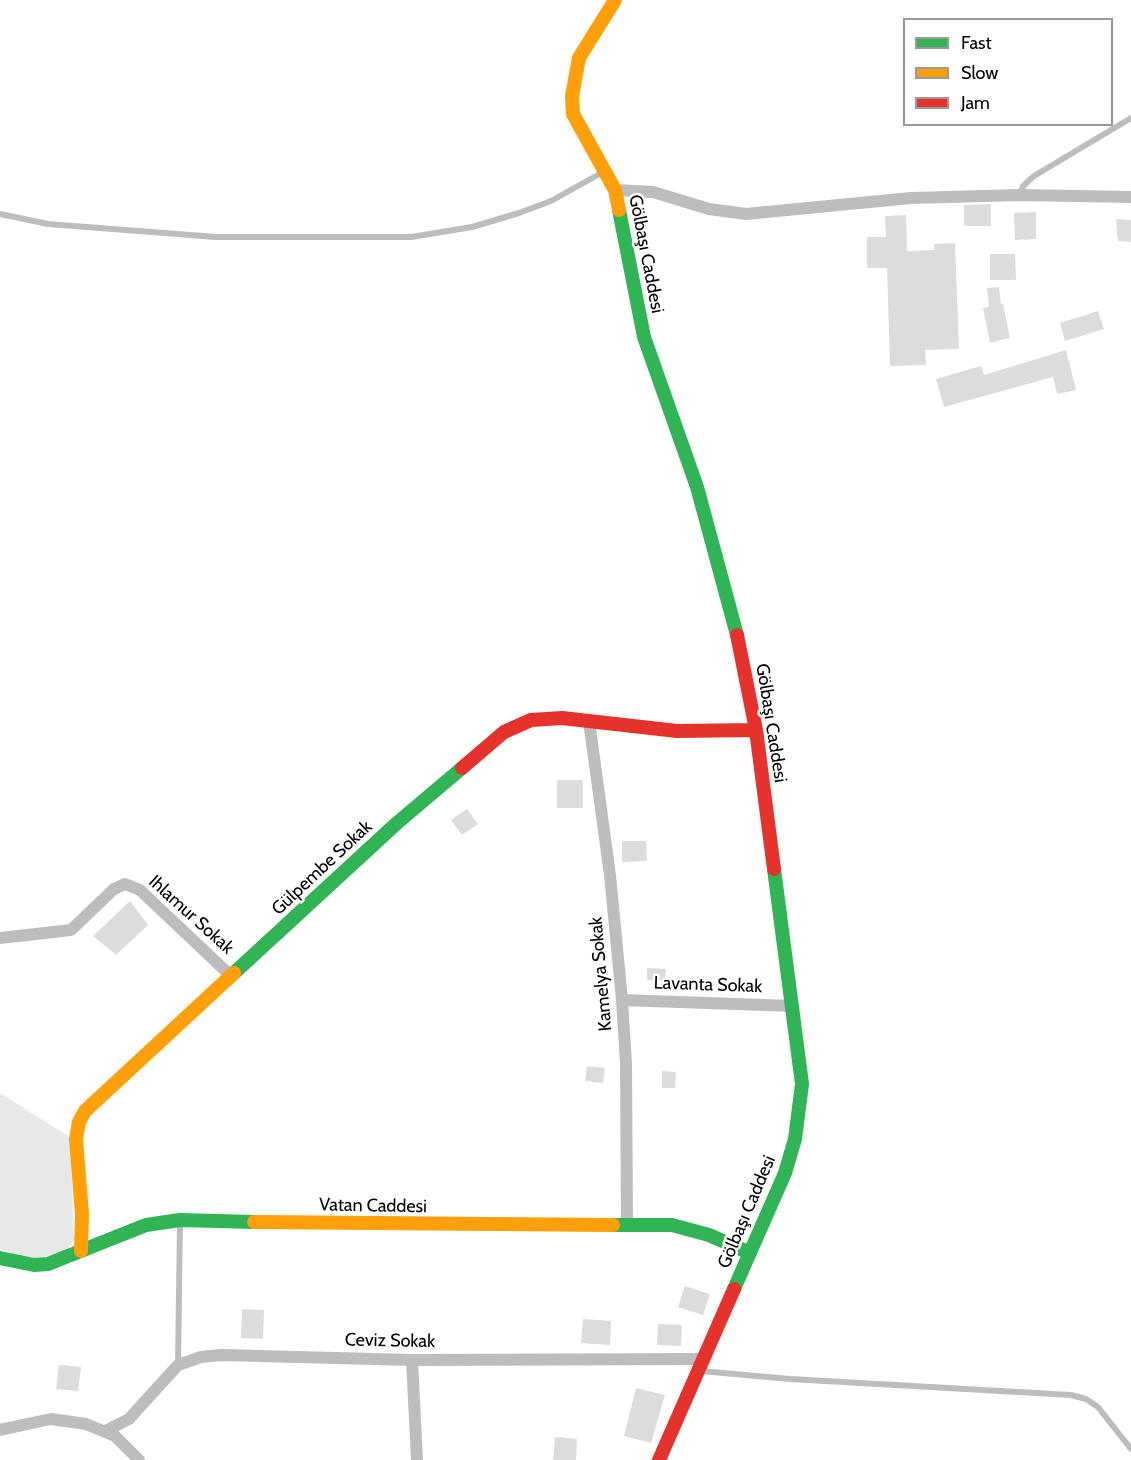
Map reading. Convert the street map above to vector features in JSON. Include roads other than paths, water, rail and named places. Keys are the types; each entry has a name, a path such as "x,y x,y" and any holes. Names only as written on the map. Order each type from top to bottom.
{"street":[{"name":"Gölbaşı Caddesi","path":"615,0 579,58 572,96 573,114 615,190 644,337 700,498 742,653 756,730 802,1084 795,1139 785,1173 659,1460"},
{"path":"615,190 653,192 709,209 746,214 862,201 1020,195 1131,197"},
{"name":"Gülpembe Sokak","path":"81,1251 82,1214 76,1139 79,1122 98,1096 397,823 504,732 531,720 562,718 677,731 756,730"},
{"name":"Kamelya Sokak","path":"589,721 610,875 622,1000 626,1064 627,1225"},
{"name":"Ihlamur Sokak","path":"0,938 71,930 119,886 132,886 140,890 231,976"},
{"name":"Lavanta Sokak","path":"622,1000 793,1006"},
{"name":"Vatan Caddesi","path":"0,1257 34,1265 48,1264 146,1225 180,1220 373,1225 672,1225 690,1228 750,1253"},
{"name":"Ceviz Sokak","path":"178,1365 201,1357 221,1355 700,1365"},
{"path":"412,1360 417,1460"},
{"path":"105,1431 129,1419 178,1365"},
{"path":"0,1430 51,1419 75,1422 105,1431 139,1460"}],"lane":[{"path":"1020,195 1023,186 1034,176 1131,118"},
{"path":"0,214 48,224 216,237 411,237 472,227 519,213 551,201 604,171"},
{"path":"178,1365 180,1220"},
{"path":"700,1365 884,1385 1071,1395 1086,1399 1098,1407 1131,1449"}]}
